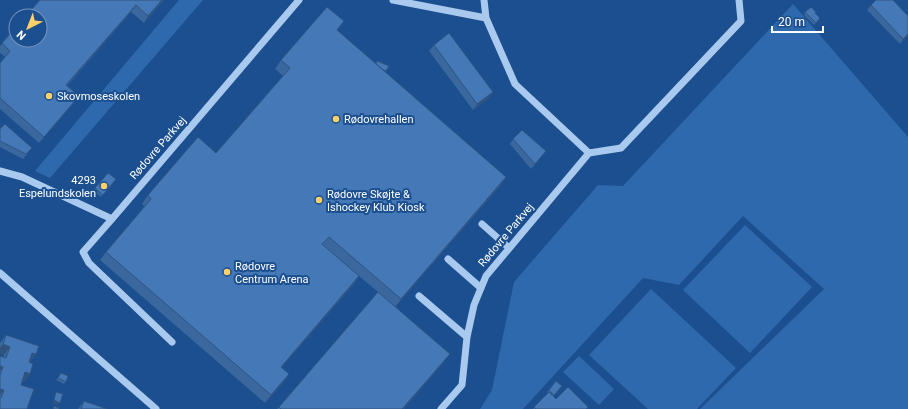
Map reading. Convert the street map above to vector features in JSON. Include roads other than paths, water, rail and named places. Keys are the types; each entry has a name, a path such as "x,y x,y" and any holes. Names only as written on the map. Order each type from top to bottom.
{"street":[{"name":"Rødovre Parkvej","path":"172,342 89,262 83,252 300,0"},
{"path":"393,0 486,18"},
{"path":"484,0 486,18 515,84 589,153 622,148 741,20 739,0"},
{"name":"Rødovre Parkvej","path":"441,409 462,385 467,337 474,305 486,276 589,153"},
{"path":"0,171 22,177 112,219"},
{"path":"482,224 509,248"},
{"path":"448,259 481,288"},
{"path":"0,273 156,409"},
{"path":"419,296 467,337"}],"place":[{"name":"Skovmoseskolen","path":"49,96"},
{"name":"Rødovrehallen","path":"336,119"},
{"name":"4293 Espelundskolen","path":"104,186"},
{"name":"Rødovre Skøjte & Ishockey Klub Kiosk","path":"319,200"},
{"name":"Rødovre Centrum Arena","path":"227,272"}]}
